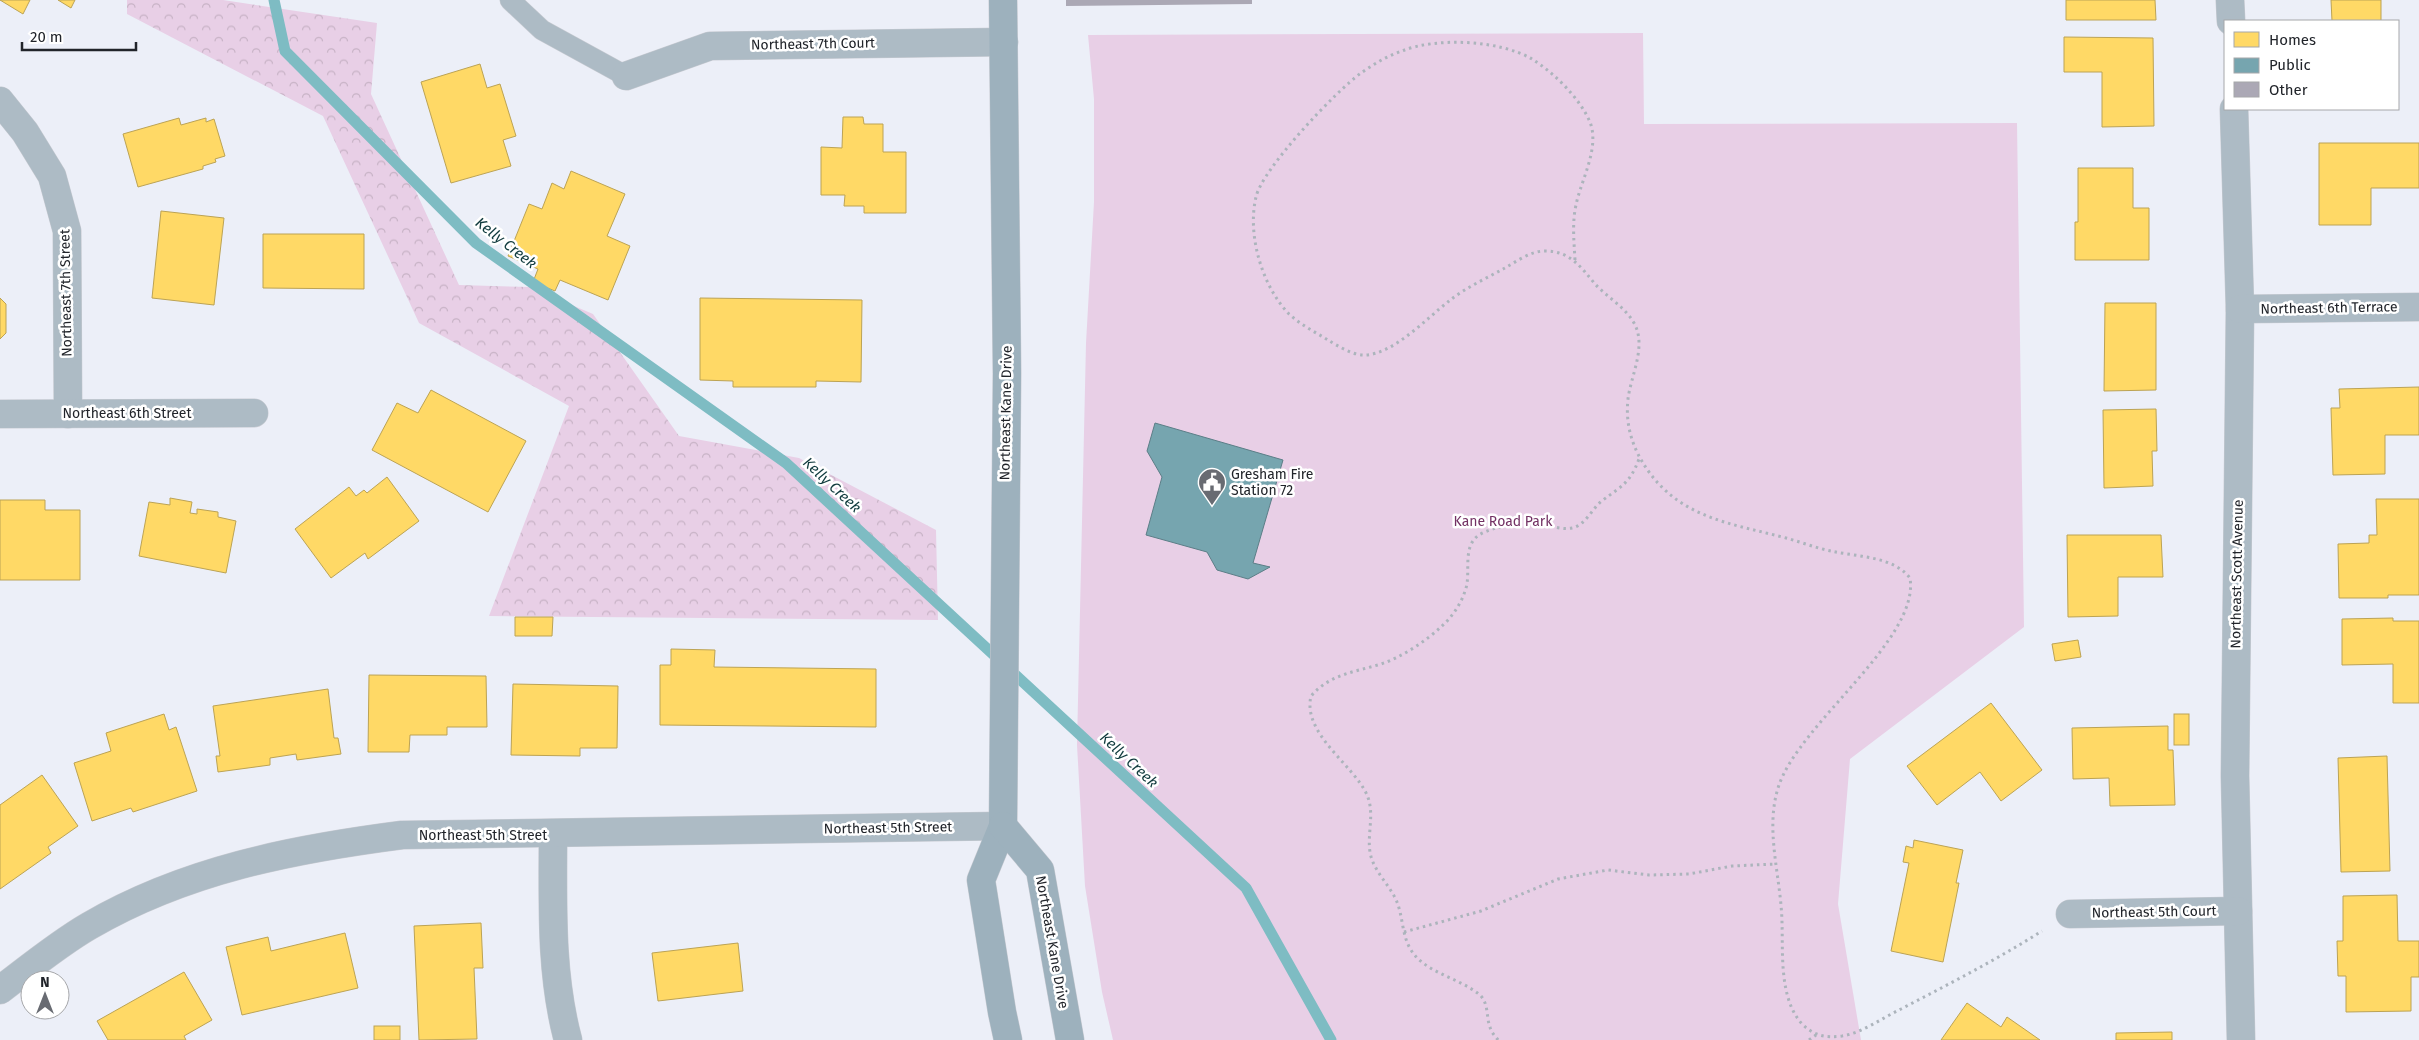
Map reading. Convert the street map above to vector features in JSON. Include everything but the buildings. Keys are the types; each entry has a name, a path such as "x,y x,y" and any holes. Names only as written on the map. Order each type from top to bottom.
{"main road":[{"name":"Northeast Kane Drive","path":"1003,0 1007,373 1003,826 980,880 1008,1040"},
{"name":"Northeast Kane Drive","path":"1003,826 1040,870 1070,1040"}],"street":[{"path":"2230,0 2231,20"},
{"name":"Northeast 7th Court","path":"626,76 710,46 1004,42"},
{"name":"Northeast 7th Street","path":"0,101 25,132 52,176 67,231 68,414"},
{"name":"Northeast Scott Avenue","path":"2234,110 2240,308 2236,766 2241,1040"},
{"name":"Northeast 6th Terrace","path":"2240,308 2419,307"},
{"name":"Northeast 6th Street","path":"0,414 254,413"},
{"name":"Northeast 5th Street","path":"0,990 89,926 167,887 246,862 324,845 402,835 1003,826"},
{"path":"553,834 555,973 568,1040"},
{"name":"Northeast 5th Court","path":"2070,914 2238,911"}],"lane":[{"path":"510,0 542,30 626,76"}],"path":[{"path":"1575,260 1573,228 1575,207 1592,148 1593,134 1590,122 1576,99 1553,75 1529,58 1507,49 1469,43 1436,43 1404,49 1377,62 1346,86 1286,150 1267,173 1256,197 1253,219 1257,249 1265,274 1277,298 1301,324 1357,354 1373,354 1390,347 1418,328 1459,293 1524,258 1536,253 1550,251 1575,260 1602,292 1631,317 1638,331 1637,362 1628,396 1630,438 1639,458 1651,476 1666,491 1682,505 1700,515 1735,527 1786,538 1830,551 1872,558 1900,568 1910,578 1910,596 1895,632 1814,728 1787,768 1779,786 1773,812 1776,864 1782,895 1783,959 1787,991 1798,1017 1816,1035 1832,1037 1854,1032 2002,956 2070,914"},
{"path":"1498,1040 1490,1027 1486,1005 1481,996 1454,978 1418,960 1410,949 1397,902 1370,854 1370,810 1367,796 1350,771 1323,740 1311,712 1311,696 1320,686 1335,678 1398,656 1442,626 1454,612 1465,592 1468,579 1470,547 1479,535 1499,528 1527,524 1572,528 1579,524 1601,501 1628,482 1639,458"},
{"path":"1404,932 1481,911 1558,879 1608,870 1649,875 1689,874 1732,866 1776,864"},
{"path":"1809,1040 1816,1035"}],"green space":[{"path":"127,0 223,0 377,23 371,94 459,285 529,287 593,314 679,436 799,458 936,530 938,620 489,616 569,406 419,323 323,116 127,14"},
{"name":"Kane Road Park","path":"1643,33 1644,124 2017,123 2024,627 1850,759 1838,904 1861,1040 1113,1040 1102,992 1085,886 1077,745 1086,343 1094,202 1094,99 1088,35"}],"waterway":[{"name":"Kelly Creek","path":"274,0 285,51 476,243 786,463 1246,888 1331,1040"}],"place":[{"name":"Gresham Fire Station 72","path":"1212,506"}]}
